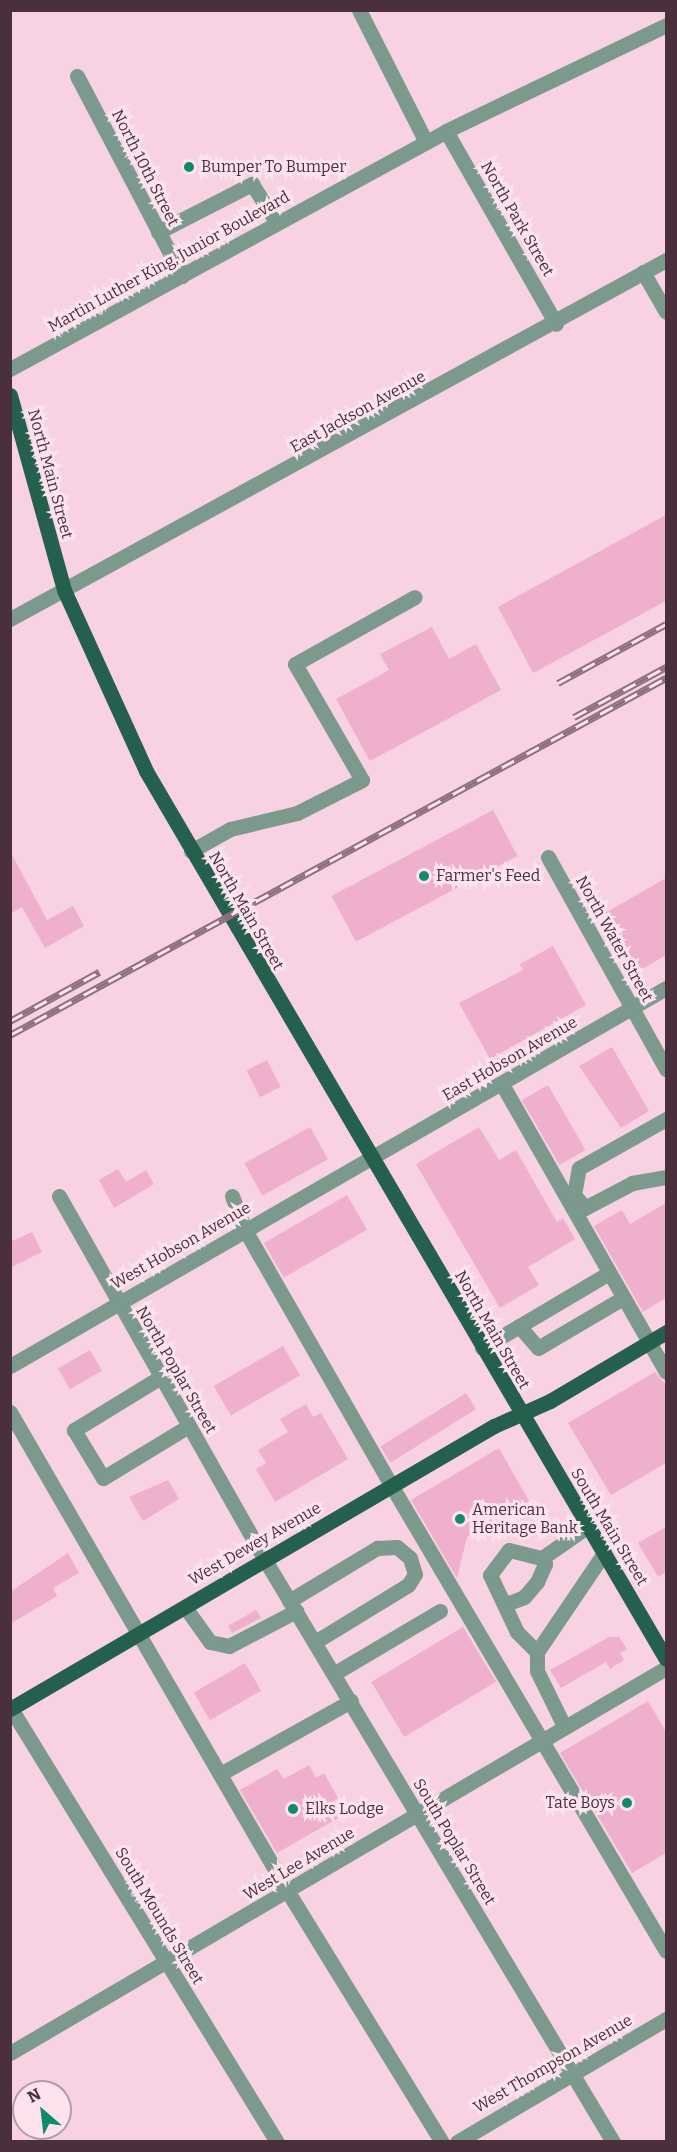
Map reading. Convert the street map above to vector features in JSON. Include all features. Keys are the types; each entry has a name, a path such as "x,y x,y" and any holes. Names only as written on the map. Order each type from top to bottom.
{"main road":[{"name":"North Main Street","path":"10,394 64,590 106,689 191,851 521,1414"},
{"name":"West Dewey Avenue","path":"11,1708 392,1485 666,1332"},
{"name":"South Main Street","path":"521,1414 666,1659"}],"street":[{"path":"359,10 426,142"},
{"name":"Martin Luther King, Junior Boulevard","path":"10,369 446,131 666,26"},
{"name":"North 10th Street","path":"77,76 182,276"},
{"name":"North Park Street","path":"446,131 556,324"},
{"path":"158,232 252,184 277,224"},
{"name":"East Jackson Avenue","path":"10,619 556,324 666,260"},
{"path":"643,272 660,286 666,312"},
{"path":"191,851 230,829 297,813 362,780 295,664 415,597"},
{"name":"North Water Street","path":"548,857 666,1069"},
{"name":"East Hobson Avenue","path":"370,1159 503,1086 666,988"},
{"path":"503,1086 580,1210"},
{"path":"666,1119 579,1168 574,1195 609,1273 666,1372"},
{"name":"West Hobson Avenue","path":"10,1366 370,1159"},
{"path":"580,1210 632,1183 666,1178"},
{"name":"North Poplar Street","path":"59,1196 117,1304 264,1560"},
{"path":"232,1196 245,1230 666,1951"},
{"path":"482,1348 609,1273"},
{"path":"519,1326 538,1348 623,1298"},
{"path":"159,1378 74,1430 103,1478 188,1427"},
{"path":"10,1412 288,1892 442,2142"},
{"path":"542,1558 588,1526"},
{"path":"185,1607 210,1642 229,1646 377,1548 397,1547 410,1558 415,1574 408,1585 315,1642"},
{"path":"506,1604 524,1597 537,1582 545,1564 542,1558 520,1550 497,1559 490,1575 506,1604 517,1632 537,1652"},
{"path":"564,1726 537,1671 537,1652 604,1553"},
{"name":"South Poplar Street","path":"264,1560 335,1673 416,1815 613,2142"},
{"path":"335,1673 440,1611"},
{"name":"West Lee Avenue","path":"10,2052 288,1892 564,1726 666,1668"},
{"path":"220,1774 351,1701"},
{"name":"South Mounds Street","path":"11,1708 277,2142"},
{"name":"West Thompson Avenue","path":"458,2142 572,2072 666,2019"}],"building":[{"path":"666,515 666,601 533,673 498,607"},
{"path":"432,627 449,659 476,644 501,690 370,761 336,699 389,670 380,654"},
{"name":"Farmer's Feed","path":"493,810 517,856 356,942 331,896"},
{"path":"10,851 47,920 73,906 84,926 45,948 22,907 10,914"},
{"path":"666,878 666,955 636,973 602,915"},
{"path":"553,946 586,1005 490,1059 459,1003 523,970 520,964"},
{"path":"612,1047 649,1111 621,1128 579,1066"},
{"path":"267,1060 281,1087 260,1097 247,1070"},
{"path":"548,1085 586,1150 560,1165 522,1100"},
{"path":"310,1127 328,1159 262,1196 244,1163"},
{"path":"479,1127 499,1160 516,1150 557,1222 563,1218 575,1239 528,1267 539,1285 500,1308 416,1164"},
{"path":"118,1169 126,1182 146,1170 154,1184 114,1208 99,1180"},
{"path":"347,1195 367,1230 284,1278 264,1243"},
{"path":"666,1203 666,1298 643,1312 594,1226 622,1210 630,1224"},
{"path":"32,1232 42,1252 10,1268 10,1242"},
{"path":"283,1346 300,1375 231,1415 214,1386"},
{"path":"90,1350 102,1371 70,1389 58,1368"},
{"path":"655,1372 666,1385 666,1463 611,1495 568,1423"},
{"path":"466,1393 476,1409 390,1463 380,1447"},
{"path":"306,1404 313,1417 321,1413 348,1459 275,1502 256,1469 266,1463 258,1450 288,1432 280,1419"},
{"name":"American Heritage Bank","path":"499,1448 529,1501 467,1537 457,1578 411,1500"},
{"path":"168,1480 179,1499 143,1521 129,1497"},
{"path":"666,1527 666,1572 658,1577 638,1543"},
{"path":"68,1553 79,1573 53,1588 57,1596 10,1624 10,1592"},
{"path":"256,1610 261,1618 232,1633 228,1626"},
{"path":"463,1627 496,1682 404,1737 371,1682"},
{"path":"609,1637 619,1637 627,1649 620,1653 624,1660 610,1669 606,1662 561,1688 550,1670"},
{"path":"245,1663 261,1691 210,1720 194,1692"},
{"name":"Tate Boys","path":"648,1701 666,1732 666,1853 632,1873 560,1753"},
{"name":"Elks Lodge","path":"309,1765 316,1778 324,1773 338,1798 332,1802 340,1817 277,1853 240,1790 277,1769 284,1779"}],"railway":[{"path":"558,683 666,624"},
{"path":"574,717 666,667"},
{"path":"10,1035 666,678"},
{"path":"10,1021 99,972"}],"place":[{"name":"Bumper To Bumper","path":"189,167"},
{"name":"Farmer's Feed","path":"424,876"},
{"name":"American Heritage Bank","path":"460,1519"},
{"name":"Tate Boys","path":"627,1803"},
{"name":"Elks Lodge","path":"293,1809"}]}
